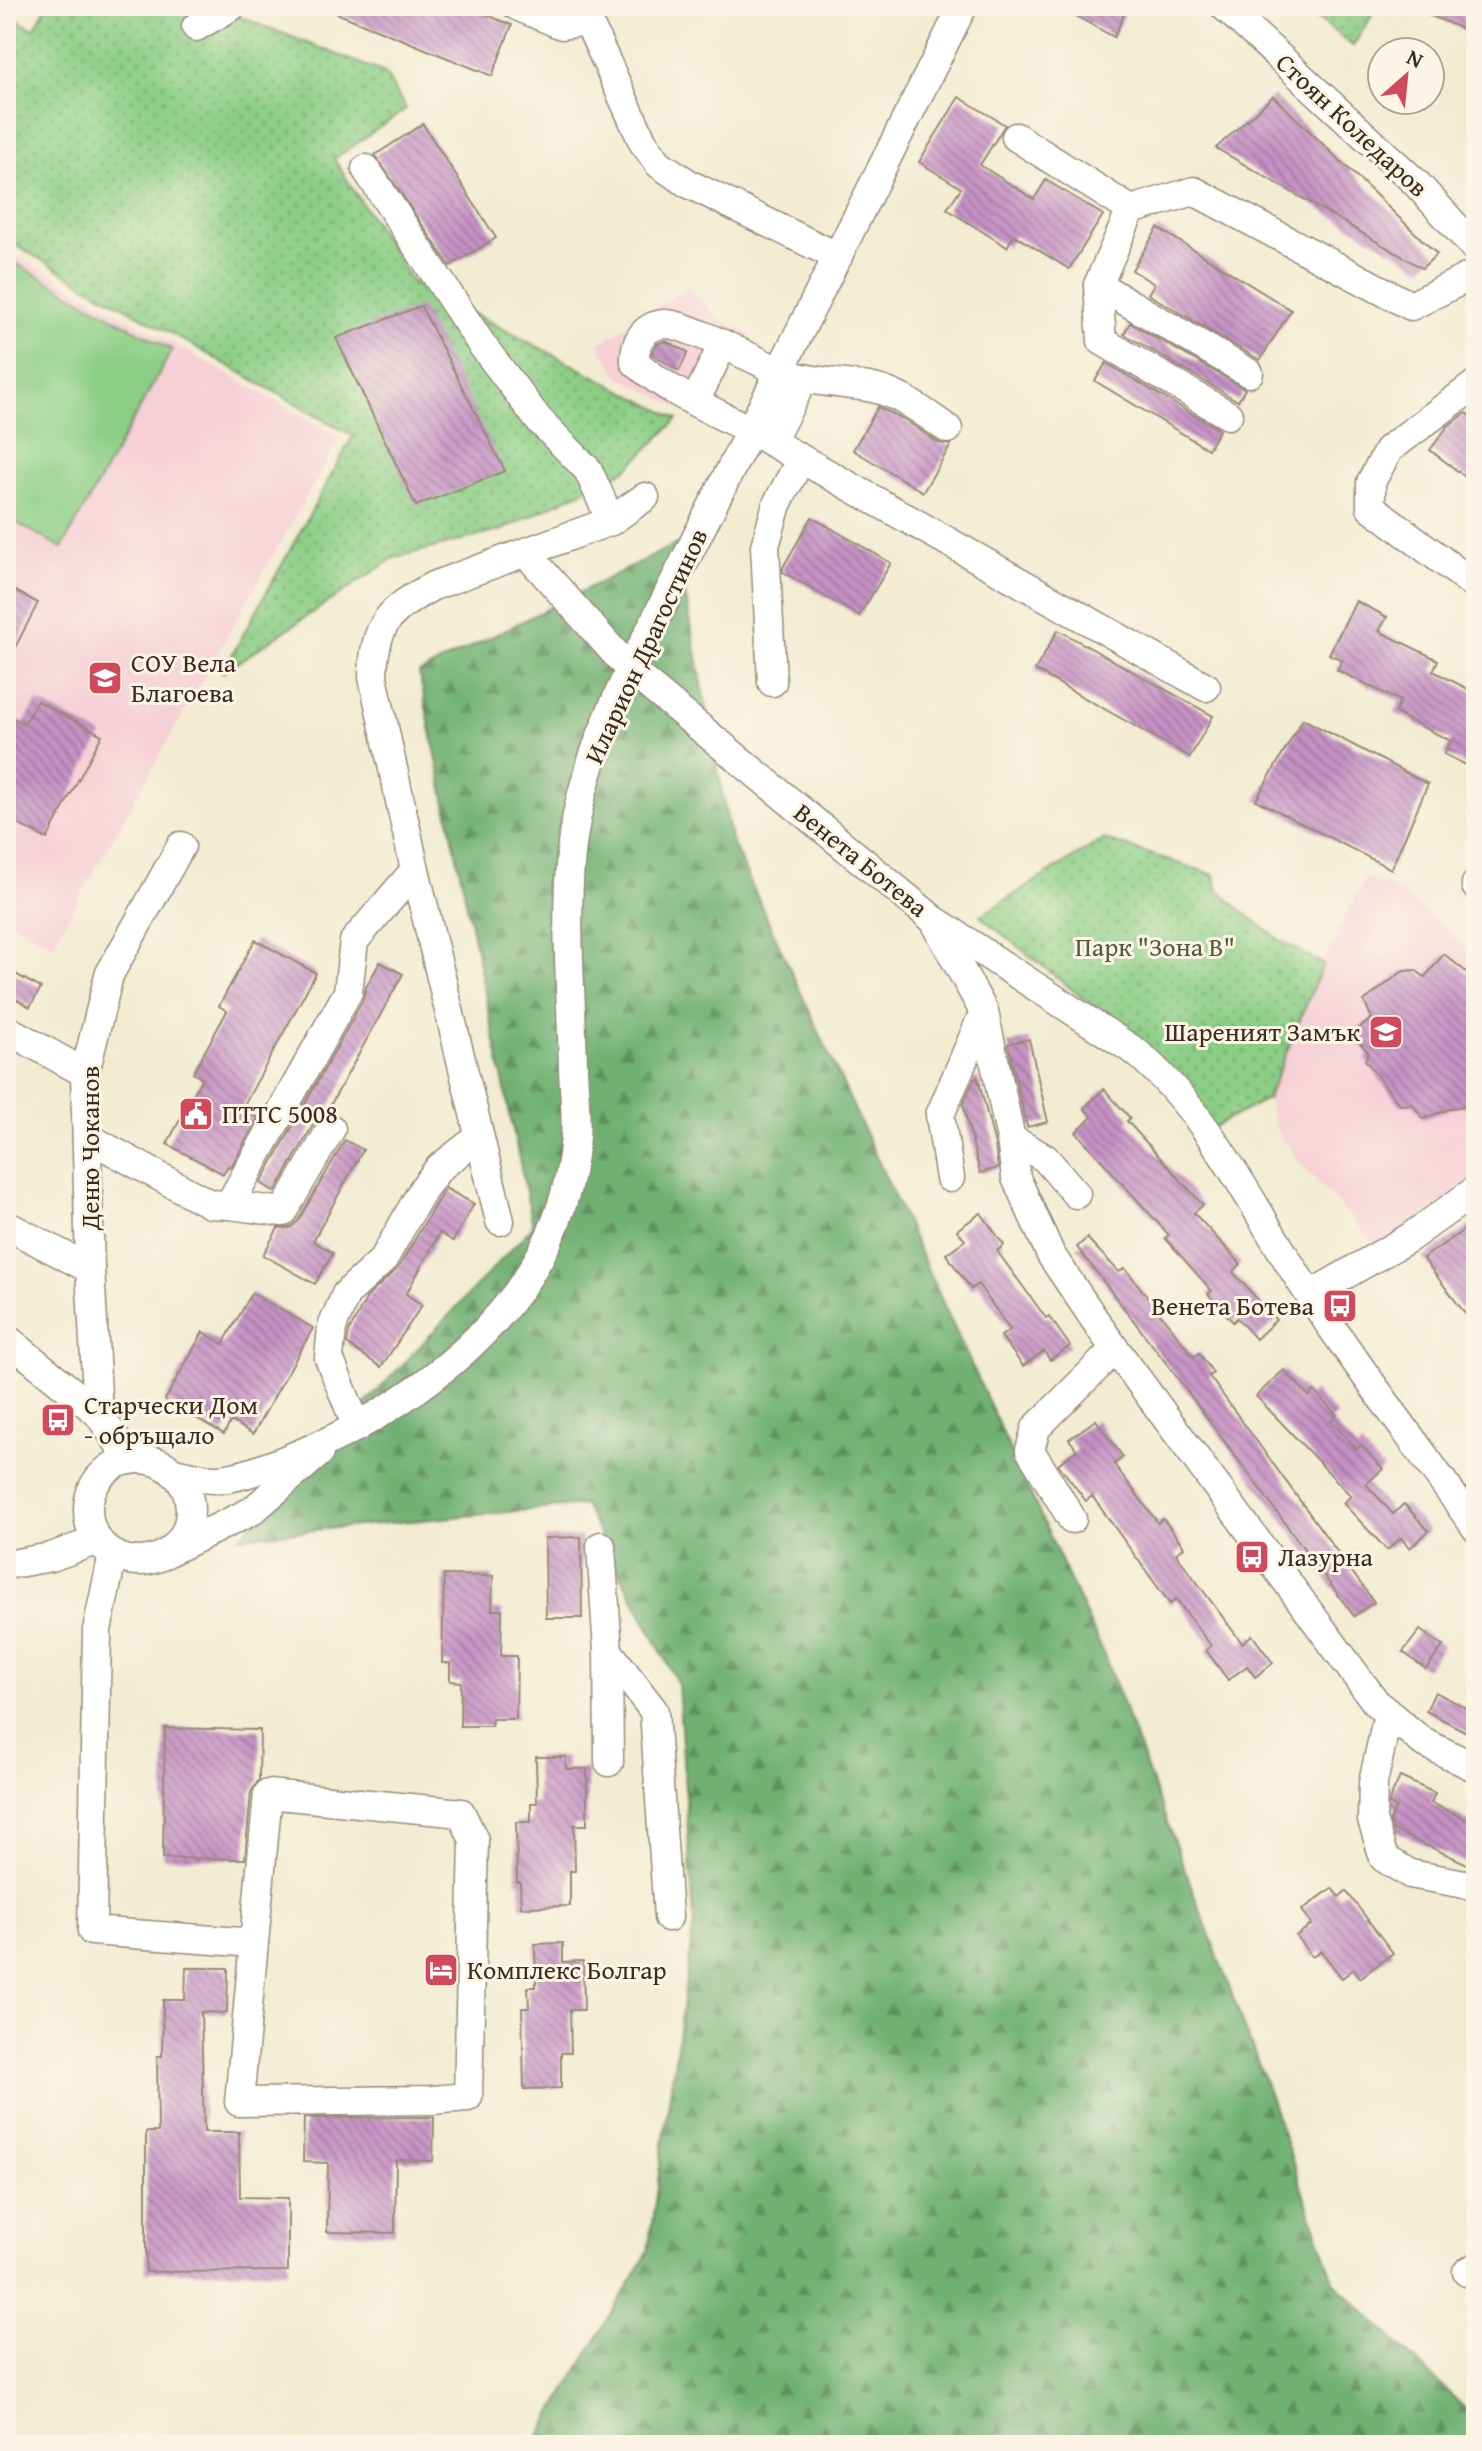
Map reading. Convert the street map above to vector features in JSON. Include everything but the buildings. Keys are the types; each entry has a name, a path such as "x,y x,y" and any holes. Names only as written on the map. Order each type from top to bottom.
{"street":[{"path":"196,27 232,6"},
{"path":"517,6 562,25 585,13 643,142 659,164 689,184 838,257"},
{"name":"Иларион Драгостинов","path":"167,1552 252,1511 348,1432 439,1375 476,1342 510,1304 551,1235 563,1205 575,1134 568,890 572,840 594,749 630,670 792,375 838,257 963,6"},
{"name":"Стоян Коледаров","path":"1224,6 1416,183 1476,249"},
{"path":"1016,137 1131,210 1194,191 1411,306 1476,273"},
{"path":"366,169 482,345 538,419 588,470 611,521"},
{"path":"1131,210 1098,285 1102,341 1228,415"},
{"path":"1098,285 1249,373"},
{"path":"948,429 897,396 873,388 792,375 669,323 643,332 637,342 635,362 647,373 1206,687"},
{"path":"695,402 723,344"},
{"path":"1476,384 1389,449 1371,482 1371,507 1476,586"},
{"path":"772,682 765,546 777,504 801,459"},
{"path":"500,1221 415,870 373,677 374,652 387,617 406,601 433,586 611,521 645,497"},
{"name":"Венета Ботева","path":"526,553 630,670 934,920 1136,1052 1163,1076 1206,1129 1310,1295 1476,1528"},
{"name":"Деню Чоканов","path":"98,1413 90,1269 85,1073 109,975 181,846"},
{"path":"229,1205 348,992 354,941 415,870"},
{"path":"934,920 984,1012 1011,1139 1016,1178 1051,1255 1115,1349 1377,1704 1423,1742 1476,1768"},
{"path":"950,1178 940,1115 984,1012"},
{"path":"6,1029 85,1073"},
{"path":"87,1137 210,1204 283,1212 331,1129"},
{"path":"348,1432 329,1358 332,1327 346,1294 383,1260 423,1189 439,1168 479,1137"},
{"path":"1011,1139 1045,1158 1076,1194"},
{"path":"1310,1295 1409,1238 1476,1190"},
{"path":"6,1225 90,1269"},
{"path":"6,1338 98,1413 130,1460"},
{"path":"1072,1519 1030,1450 1036,1428 1115,1349"},
{"name":"Иларион Драгостинов","path":"173,1472 214,1479 229,1478 348,1432"},
{"path":"145,1459 160,1463 173,1472 189,1498 187,1529 179,1542 154,1559 140,1561 126,1559 105,1547 88,1516 92,1491 107,1470 130,1460 145,1459"},
{"path":"601,1546 608,1651 609,1762"},
{"path":"6,1565 105,1547"},
{"path":"105,1547 97,1630 92,1931 254,1943"},
{"path":"608,1651 654,1711 668,1917"},
{"path":"1388,1714 1373,1783 1372,1820 1384,1858 1410,1874 1476,1886"},
{"path":"268,1794 461,1813 474,1840 468,2097 239,2102 254,1943 268,1794"}],"shaded area":[{"name":"СОУ Вела Благоева","path":"6,250 340,437 53,944 6,919"},
{"path":"689,287 718,319 751,334 707,422 619,376 598,344"},
{"name":"Шареният Замък","path":"1366,876 1408,896 1476,957 1476,1178 1378,1248 1296,1158 1277,1131 1267,1099 1323,964"}],"green space":[{"path":"47,6 225,6 225,11 385,73 406,109 334,159 412,282 678,419 627,469 502,530 394,558 222,673 353,436 6,240 6,15 34,29"},
{"path":"1302,6 1378,6 1353,46"},
{"path":"6,258 172,350 62,548 6,517"},
{"path":"676,544 731,840 1102,1650 1261,2071 1335,2283 1476,2419 1476,2445 534,2445 648,2252 694,1922 678,1684 584,1505 240,1537 533,1226 419,673"},
{"name":"Парк \"Зона В\"","path":"1103,839 1215,875 1217,888 1238,908 1281,941 1323,964 1267,1099 1213,1127 1164,1063 980,916"}],"place":[{"name":"СОУ Вела Благоева","path":"105,678"},
{"name":"Шареният Замък","path":"1386,1032"},
{"name":"ПТТС 5008","path":"196,1114"},
{"name":"Венета Ботева","path":"1340,1306"},
{"name":"Старчески Дом - обръщало","path":"58,1420"},
{"name":"Лазурна","path":"1252,1557"},
{"name":"Комплекс Болгар","path":"441,1970"}]}
